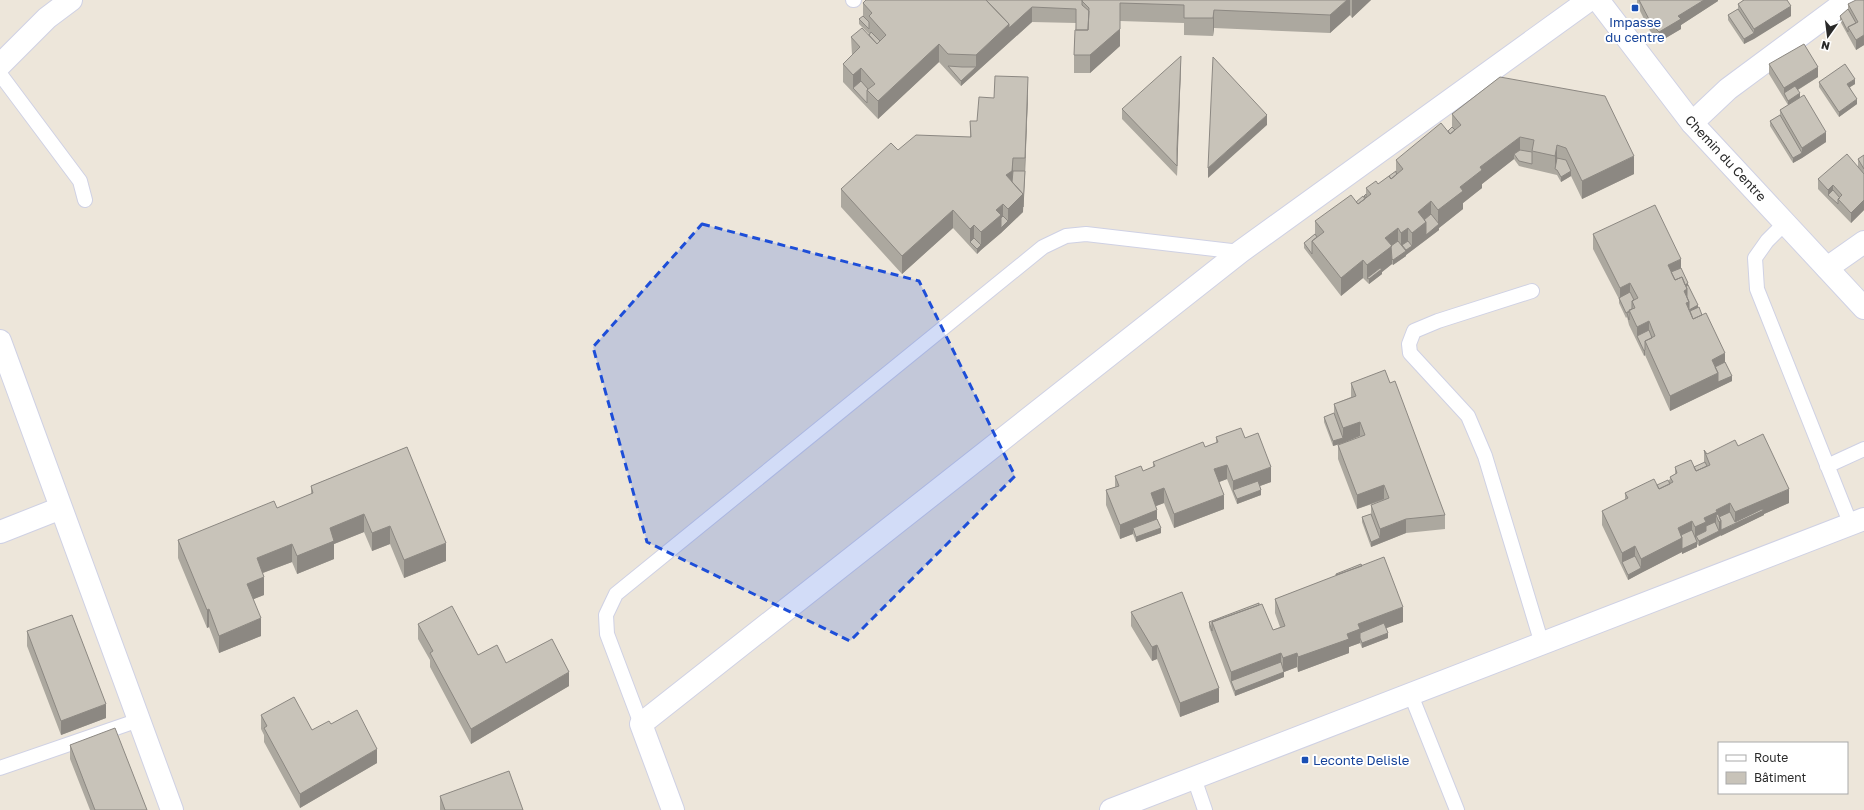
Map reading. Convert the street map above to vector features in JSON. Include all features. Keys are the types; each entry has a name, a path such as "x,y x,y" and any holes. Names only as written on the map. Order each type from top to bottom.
{"street":[{"path":"0,65 47,18 71,0"},
{"path":"673,810 641,724 1240,252 1589,0"},
{"name":"Chemin du Centre","path":"1598,0 1692,123 1864,308"},
{"path":"1692,123 1728,90 1848,0"},
{"path":"1827,268 1864,242"},
{"path":"0,341 172,810"},
{"path":"0,532 61,508"},
{"path":"1111,810 1858,522"}],"lane":[{"path":"0,74 80,181 85,200"},
{"path":"1785,223 1767,241 1755,258 1757,289 1827,466 1858,522"},
{"path":"641,724 607,634 606,615 616,594 1044,247 1066,236 1086,234 1240,252"},
{"path":"1532,291 1438,321 1414,331 1408,344 1410,353 1468,416 1485,456 1542,644"},
{"path":"1827,466 1864,449"},
{"path":"1411,695 1457,810"},
{"path":"0,768 139,720"},
{"path":"1194,778 1205,810"}],"highlighted area":[{"path":"702,224 919,281 1015,476 850,641 647,542 593,347"}],"building":[{"path":"866,0 986,0 1009,24 976,55 948,54 939,44 878,101 867,90 875,84 861,68 853,75 843,64 860,47 851,37 862,28 877,44 886,35 869,16 872,13 863,3"},
{"path":"986,0 1082,0 1082,5 1089,11 1088,30 1076,30 1076,9 1032,7 1009,28 1009,24"},
{"path":"1082,0 1347,0 1330,15 1214,10 1213,18 1184,18 1184,5 1120,3 1120,29 1090,55 1074,55 1075,30 1088,30 1089,8"},
{"path":"1639,0 1704,0 1678,16 1681,19 1659,32 1652,25"},
{"path":"1744,0 1787,0 1791,6 1754,29 1738,4"},
{"path":"1856,0 1864,0 1864,35 1856,40 1848,27 1858,22 1848,4"},
{"path":"1738,9 1754,33 1744,39 1728,15"},
{"path":"1848,9 1856,23 1848,27 1848,32 1840,16"},
{"path":"863,16 869,22 869,29 859,19"},
{"path":"871,32 880,41 877,44 869,35"},
{"path":"1804,44 1818,67 1784,88 1769,64"},
{"path":"1181,56 1177,149 1177,166 1122,109"},
{"path":"1213,57 1267,115 1208,168"},
{"path":"1845,64 1855,79 1847,84 1857,99 1839,112 1819,82"},
{"path":"948,66 962,67 976,67 961,81"},
{"path":"995,76 1028,77 1025,158 1013,158 1012,171 1006,175 1023,194 1008,209 1003,204 996,210 1001,215 981,232 974,225 970,229 953,210 902,256 841,189 891,143 898,150 916,135 971,137 970,121 977,121 979,97 994,98"},
{"path":"1500,77 1605,96 1634,156 1582,181 1566,148 1557,145 1555,156 1532,151 1534,140 1520,137 1480,167 1482,170 1460,187 1463,191 1438,210 1431,201 1418,212 1426,222 1412,233 1408,228 1401,233 1398,228 1385,238 1392,246 1367,265 1363,260 1341,278 1312,241 1324,232 1315,221 1351,195 1358,204 1371,194 1366,188 1376,181 1378,184 1389,176 1391,179 1403,169 1396,160 1441,123 1450,134 1461,125 1452,114"},
{"path":"861,81 868,89 867,103 853,88"},
{"path":"1795,86 1800,93 1788,101 1784,93"},
{"path":"1804,95 1826,132 1802,148 1780,110"},
{"path":"1780,115 1802,153 1793,158 1770,121"},
{"path":"1452,127 1455,130 1450,134 1448,131"},
{"path":"1520,150 1532,152 1532,164 1519,161 1514,154"},
{"path":"1847,154 1864,174 1864,200 1851,213 1838,199 1842,195 1833,185 1828,190 1818,179"},
{"path":"1864,155 1864,169 1858,159"},
{"path":"1557,158 1566,160 1571,171 1561,177 1555,169"},
{"path":"1013,171 1025,171 1023,207 1023,194 1012,182"},
{"path":"1396,171 1397,174 1391,179 1389,176"},
{"path":"1833,190 1840,198 1838,199 1838,204 1828,195"},
{"path":"1363,196 1365,199 1358,204 1356,202"},
{"path":"1655,205 1681,259 1668,265 1675,280 1682,277 1687,289 1684,291 1689,302 1686,303 1693,319 1706,313 1725,353 1712,360 1718,373 1670,396 1645,341 1655,336 1649,321 1637,327 1629,310 1635,308 1632,301 1638,298 1630,283 1620,288 1593,234"},
{"path":"1431,214 1439,224 1426,235 1426,222 1424,220"},
{"path":"1003,216 1008,221 1001,228 1001,218"},
{"path":"1315,234 1317,237 1312,241 1312,254 1304,243"},
{"path":"974,238 981,245 977,249 970,242"},
{"path":"1398,241 1406,251 1393,260 1391,246"},
{"path":"1408,241 1412,246 1406,250 1402,245"},
{"path":"1380,268 1382,269 1369,279 1367,278"},
{"path":"1681,268 1688,283 1685,285 1682,277 1675,280 1671,272"},
{"path":"1688,285 1698,305 1689,310 1686,286"},
{"path":"1630,292 1634,300 1632,301 1632,309 1626,313 1619,298"},
{"path":"1699,307 1702,315 1693,319 1690,311"},
{"path":"1649,330 1652,338 1645,341 1644,351 1637,336"},
{"path":"1725,362 1732,376 1718,382 1718,373 1715,367"},
{"path":"1385,370 1390,383 1395,381 1445,515 1406,519 1380,529 1371,505 1389,498 1384,485 1357,495 1338,445 1365,435 1360,422 1343,428 1334,404 1356,396 1351,383"},
{"path":"1334,413 1343,438 1333,441 1324,417"},
{"path":"1241,428 1245,438 1258,433 1271,467 1233,481 1227,465 1214,469 1224,495 1174,514 1164,488 1151,493 1157,510 1120,525 1106,490 1119,486 1115,476 1141,466 1143,471 1155,466 1153,462 1203,442 1205,447 1218,442 1216,437"},
{"path":"1763,434 1789,489 1735,512 1730,503 1716,510 1717,512 1704,518 1706,522 1695,527 1692,521 1678,528 1682,538 1641,559 1635,546 1622,553 1602,511 1628,498 1625,493 1654,479 1659,489 1673,482 1670,477 1677,473 1675,467 1691,460 1696,471 1710,465 1704,450 1707,454 1735,440 1738,446"},
{"path":"407,447 446,543 404,560 390,526 372,533 364,514 330,528 334,541 297,556 292,544 257,558 264,577 247,584 261,618 219,636 209,609 207,610 178,540 274,501 277,508 313,493 311,486"},
{"path":"1705,462 1707,466 1696,471 1694,467"},
{"path":"1668,480 1670,484 1659,489 1657,485"},
{"path":"1258,481 1261,490 1237,499 1233,490"},
{"path":"1762,509 1764,510 1721,530 1721,521 1719,517 1730,512 1735,522"},
{"path":"1371,514 1380,538 1371,542 1362,517"},
{"path":"1718,514 1721,521 1719,522 1716,515"},
{"path":"1157,519 1161,528 1136,537 1133,528"},
{"path":"1715,522 1719,531 1699,541 1696,536 1706,531 1706,526"},
{"path":"1692,530 1697,542 1682,549 1681,535"},
{"path":"1635,556 1641,568 1628,575 1622,562"},
{"path":"1384,557 1403,607 1358,624 1360,629 1347,634 1349,639 1298,657 1297,653 1283,658 1281,653 1231,672 1212,622 1262,604 1273,630 1285,626 1275,599"},
{"path":"1361,564 1362,566 1336,575 1336,574"},
{"path":"1182,592 1219,688 1180,703 1157,645 1152,647 1131,612"},
{"path":"1259,603 1259,605 1212,622 1212,631 1209,622"},
{"path":"452,606 478,655 497,645 506,663 552,639 569,672 471,729 430,653 433,651 418,624"},
{"path":"72,615 106,704 61,721 27,631"},
{"path":"1384,623 1388,633 1362,643 1360,633"},
{"path":"1281,662 1284,672 1235,691 1231,681"},
{"path":"294,697 312,730 329,721 331,724 357,710 377,749 300,794 264,728 267,726 261,715"},
{"path":"115,728 147,810 95,810 70,745"},
{"path":"509,771 523,810 445,810 440,796"}],"place":[{"name":"Impasse du centre","path":"1635,8"},
{"name":"Leconte Delisle","path":"1305,760"}]}
